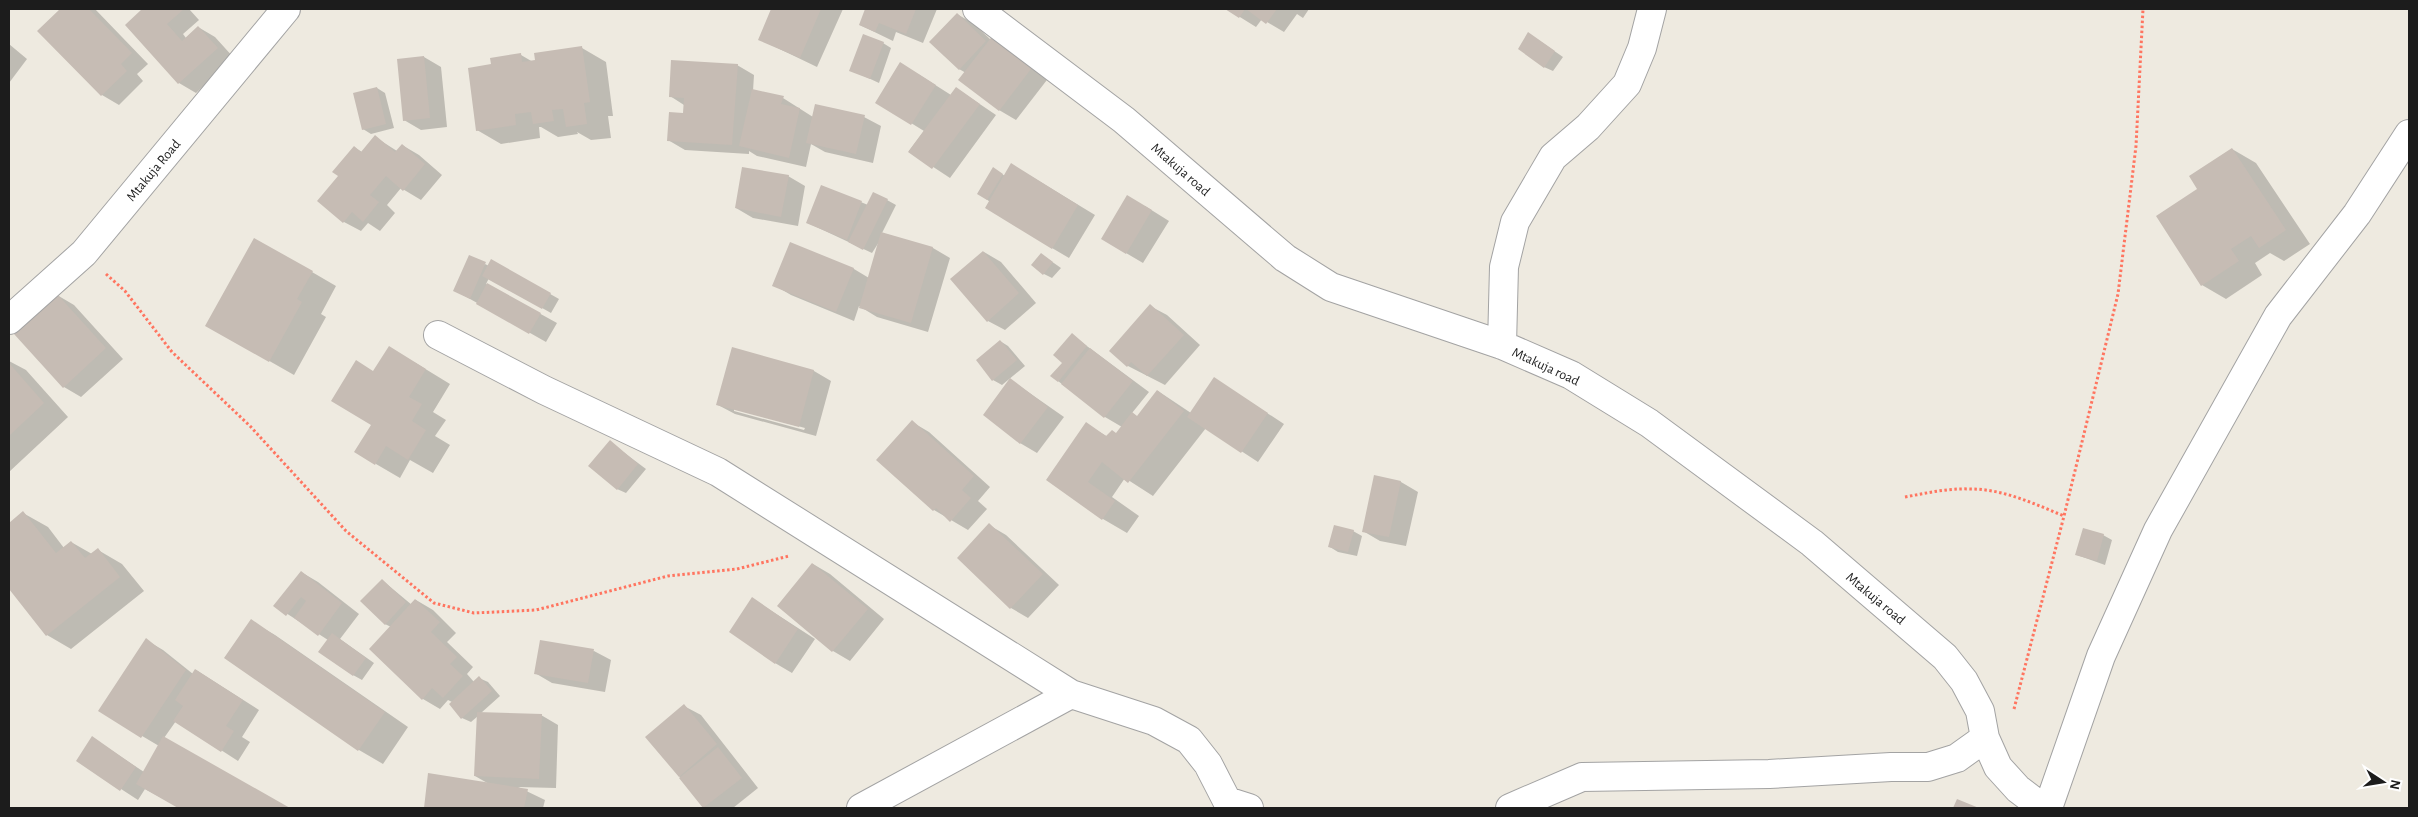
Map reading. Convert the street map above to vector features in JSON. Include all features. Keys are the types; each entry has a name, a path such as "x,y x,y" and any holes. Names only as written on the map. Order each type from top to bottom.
{"street":[{"name":"Mtakuja Road","path":"9,320 84,253 286,9"},
{"name":"Mtakuja road","path":"977,9 1124,120 1285,258 1331,287 1502,345 1571,375 1649,423 1812,543 1945,657 1964,681 1980,711 1985,738 1998,767 2018,789 2043,808"},
{"path":"1502,345 1504,267 1515,222 1552,156 1588,127 1628,84 1642,48 1652,9"},
{"path":"2048,808 2101,656 2158,530 2278,316 2357,214 2409,134"},
{"path":"438,335 544,390 718,472 1071,694 1154,721 1189,740 1208,764 1233,806"},
{"path":"861,808 1071,694"},
{"path":"1510,808 1582,777 1769,774 1892,767 1928,767 1957,758 1985,738"}],"path":[{"path":"2011,718 2064,516 2118,294 2136,146 2143,9"},
{"path":"84,253 124,291 172,352 250,426 346,531 434,604 474,613 536,610 668,576 737,569 765,560 840,547"},
{"path":"1905,497 1948,489 1973,488 2024,500 2064,516"}],"building":[{"path":"60,9 89,9 132,53 121,64 127,71 101,96 37,31"},
{"path":"142,9 184,9 167,24 182,41 198,26 218,48 178,84 125,25"},
{"path":"771,9 821,9 800,58 758,40"},
{"path":"865,9 916,9 906,34 879,23 875,32 859,25"},
{"path":"1225,9 1245,9 1239,18"},
{"path":"1246,9 1277,9 1266,24"},
{"path":"957,13 986,41 959,70 929,42"},
{"path":"1528,32 1555,51 1544,68 1518,49"},
{"path":"863,34 884,42 870,79 849,71"},
{"path":"994,34 1034,65 999,111 958,80"},
{"path":"582,46 590,102 584,103 587,124 566,127 563,109 552,110 554,121 533,124 531,112 515,114 516,125 476,131 468,68 491,64 490,58 521,53 522,62 535,60 534,53"},
{"path":"424,56 430,118 403,121 397,59"},
{"path":"671,60 738,64 732,145 667,141 669,112 683,113 684,98 669,97"},
{"path":"900,62 936,85 911,125 875,103"},
{"path":"377,87 386,124 362,130 353,93"},
{"path":"956,87 980,104 932,169 908,152"},
{"path":"752,89 784,96 781,104 800,108 789,158 739,146"},
{"path":"815,104 865,115 856,154 806,143"},
{"path":"375,135 395,152 402,144 425,164 403,191 386,176 370,195 379,202 363,222 352,212 343,223 317,201 338,176 332,172 354,146 361,152"},
{"path":"2232,148 2286,230 2259,248 2251,236 2231,249 2239,261 2201,286 2156,216 2197,189 2189,176"},
{"path":"1011,163 1078,205 1052,249 985,208"},
{"path":"742,167 789,175 781,217 735,208"},
{"path":"993,167 1003,174 987,200 977,194"},
{"path":"821,185 862,201 847,240 806,223"},
{"path":"873,192 888,199 863,250 848,242"},
{"path":"1127,195 1152,210 1126,254 1101,239"},
{"path":"881,232 933,247 911,323 859,308"},
{"path":"254,238 313,271 297,299 302,302 269,362 205,326"},
{"path":"790,242 854,268 836,312 772,286"},
{"path":"983,251 1019,293 987,322 950,279"},
{"path":"1041,253 1053,262 1043,275 1031,265"},
{"path":"469,255 486,262 470,299 453,291"},
{"path":"491,259 551,293 542,309 482,276"},
{"path":"487,283 541,313 529,334 476,304"},
{"path":"57,294 106,348 63,388 14,334"},
{"path":"1150,304 1184,335 1147,376 1131,362 1127,367 1109,351"},
{"path":"1072,333 1087,346 1058,382 1050,376 1062,363 1053,355"},
{"path":"1000,340 1017,360 992,381 976,360"},
{"path":"389,346 426,369 409,397 422,404 412,421 426,430 408,460 386,446 375,465 354,452 371,425 331,401 356,360 373,371"},
{"path":"732,347 814,370 799,427 716,405"},
{"path":"1090,348 1133,381 1104,418 1061,384"},
{"path":"9,363 44,403 9,436"},
{"path":"1214,377 1268,413 1241,453 1187,417"},
{"path":"1010,378 1048,407 1020,444 983,415"},
{"path":"1157,390 1184,411 1128,483 1102,462 1088,482 1115,501 1102,520 1046,480 1086,422 1106,436 1112,430 1116,433 1132,412 1137,416"},
{"path":"912,420 974,476 962,490 971,498 950,522 936,508 933,511 876,460"},
{"path":"610,440 638,464 617,490 588,466"},
{"path":"1374,475 1401,481 1389,537 1362,532"},
{"path":"23,511 56,553 71,541 85,558 98,548 120,577 46,636 9,589 9,523"},
{"path":"989,523 1043,574 1010,609 957,558"},
{"path":"1334,525 1354,530 1348,552 1328,547"},
{"path":"2083,528 2104,534 2097,561 2075,555"},
{"path":"812,563 868,609 832,652 777,606"},
{"path":"301,571 342,603 318,636 294,618 306,601 301,597 286,616 273,606"},
{"path":"382,579 406,602 385,625 360,601"},
{"path":"752,597 798,629 775,664 729,632"},
{"path":"415,599 440,622 431,632 457,657 450,664 463,676 443,698 432,688 422,700 369,649"},
{"path":"251,619 385,712 358,751 224,658"},
{"path":"332,633 366,658 353,676 318,652"},
{"path":"146,638 186,670 141,738 98,711"},
{"path":"540,640 594,649 588,683 534,674"},
{"path":"195,669 243,700 226,726 234,731 221,752 173,721 183,706 175,700"},
{"path":"479,676 492,691 461,719 449,704"},
{"path":"684,704 717,744 679,777 645,737"},
{"path":"477,712 542,714 539,779 474,776"},
{"path":"92,736 136,767 120,791 76,761"},
{"path":"163,736 290,808 178,808 136,784"},
{"path":"718,747 742,778 703,808 679,778"},
{"path":"428,773 528,789 524,808 424,808"},
{"path":"1957,799 1979,808 1953,808"}]}
